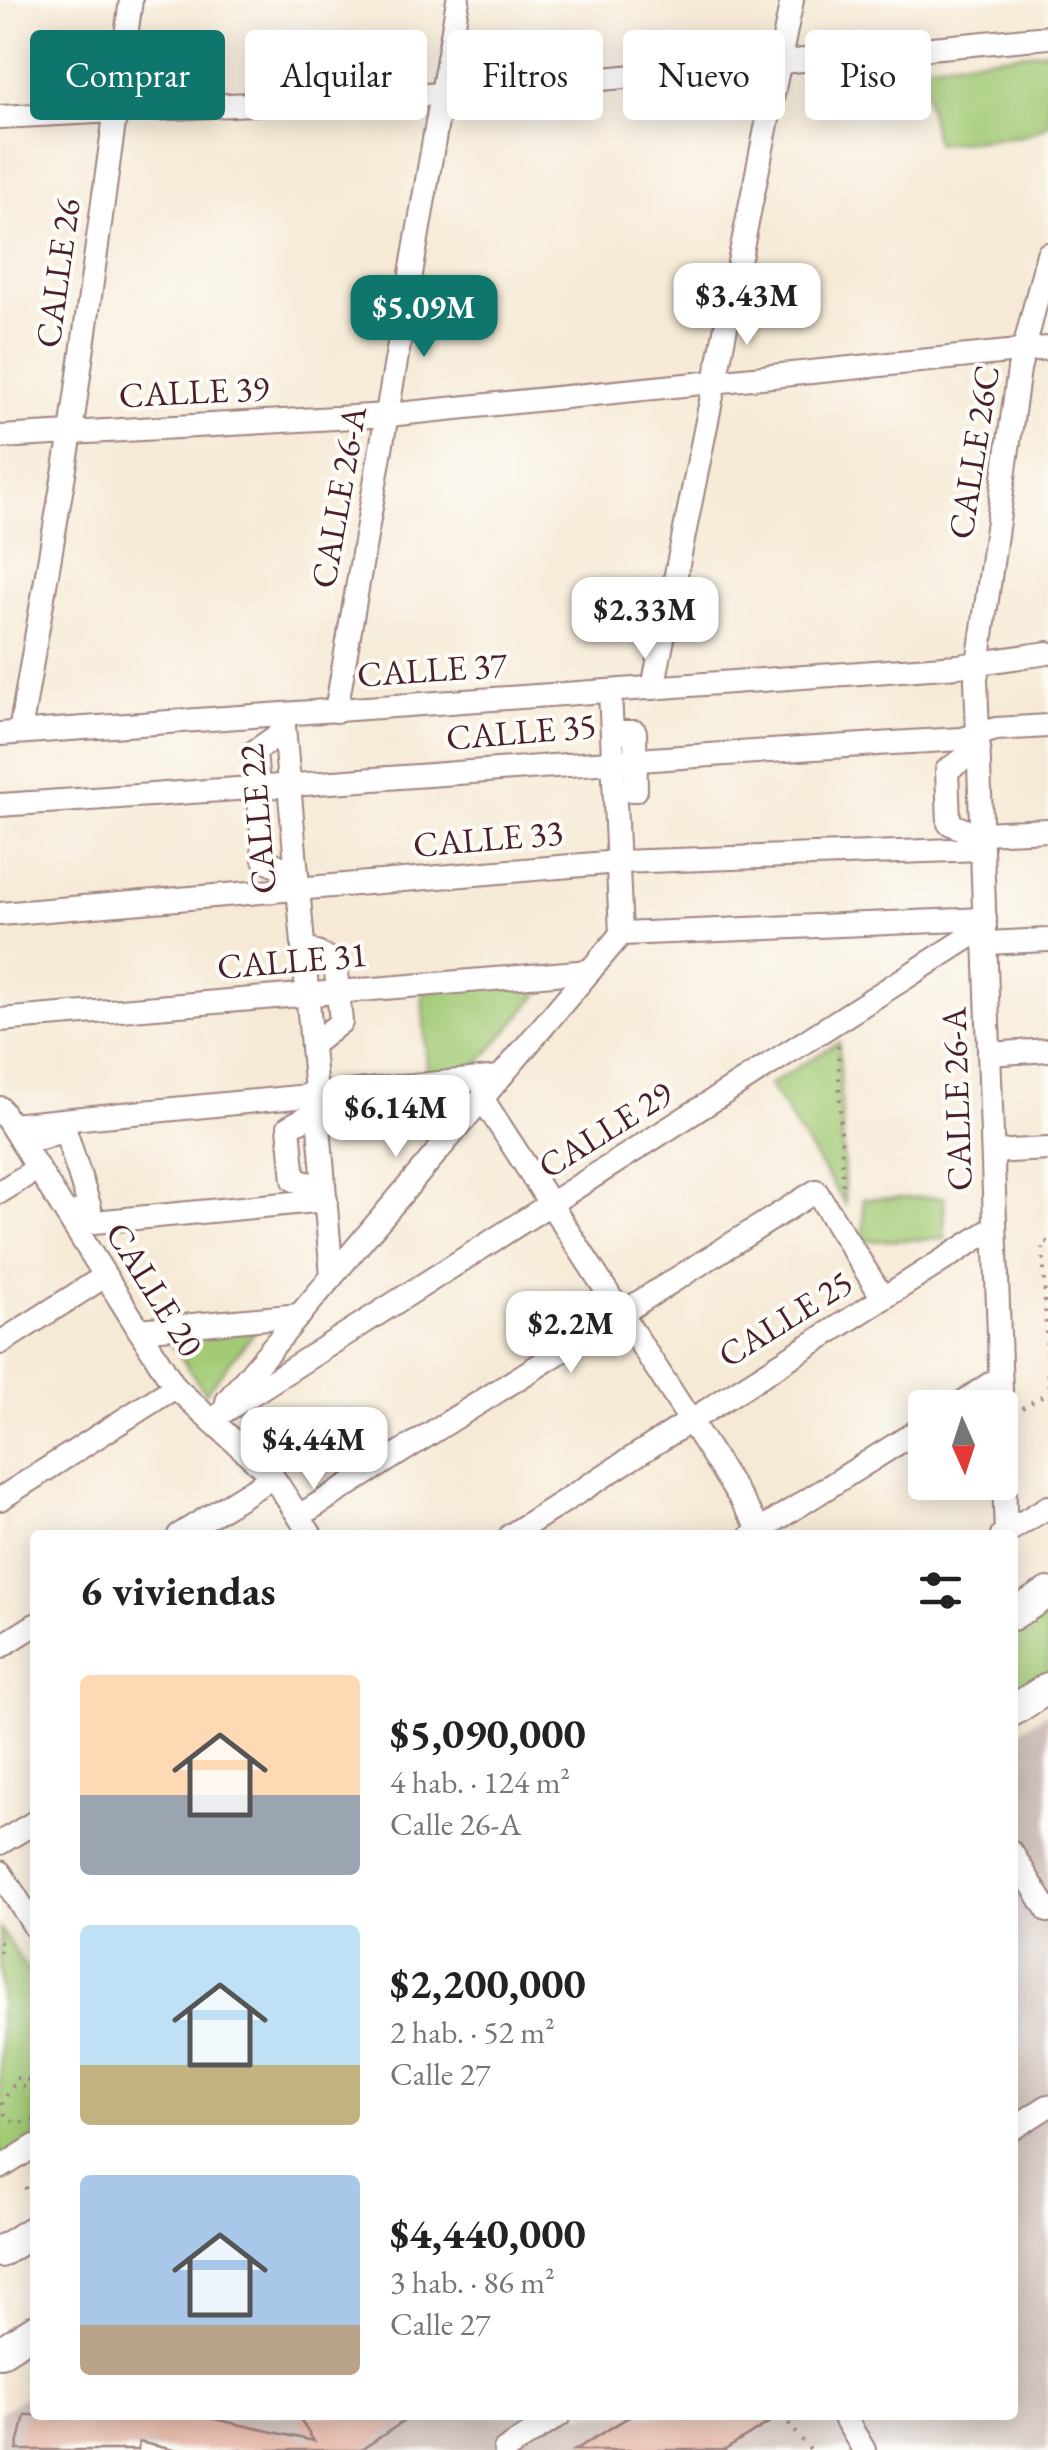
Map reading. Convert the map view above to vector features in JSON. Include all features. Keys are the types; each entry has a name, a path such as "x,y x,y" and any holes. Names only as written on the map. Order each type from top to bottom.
{"main road":[{"path":"1018,1611 1048,1593"},
{"path":"1018,1707 1048,1688"},
{"path":"0,2252 30,2233"},
{"path":"0,2352 30,2333"}],"street":[{"name":"CALLE 26","path":"126,30 130,0"},
{"name":"CALLE 26-A","path":"336,711 458,0"},
{"path":"785,39 792,0"},
{"path":"785,62 1048,37"},
{"path":"225,107 443,94 623,77"},
{"path":"0,117 30,116"},
{"name":"CALLE 26","path":"10,733 71,433 112,120"},
{"path":"653,688 769,120"},
{"name":"CALLE 26C","path":"979,661 1036,349 1048,254"},
{"name":"CALLE 39","path":"0,437 388,414 1036,349"},
{"name":"CALLE 37","path":"10,733 284,723 336,711 1048,653"},
{"name":"CALLE 26-A","path":"979,661 973,740 982,840 1004,1530"},
{"path":"210,1420 621,934 615,790 624,757 612,732 610,691"},
{"path":"284,723 255,751 264,859 298,882"},
{"name":"CALLE 22","path":"284,723 332,1276"},
{"name":"CALLE 35","path":"0,804 289,787 624,757 973,740 1048,726"},
{"path":"973,740 947,770 950,824 982,840"},
{"name":"CALLE 33","path":"0,914 298,882 982,840 1048,830"},
{"path":"621,934 985,930 1048,940"},
{"name":"CALLE 29","path":"210,1420 985,930"},
{"path":"303,947 336,961 341,1022 312,1045"},
{"name":"CALLE 31","path":"0,1020 590,970"},
{"path":"989,1054 1048,1050"},
{"path":"11,1125 317,1103 500,1077"},
{"path":"482,1098 757,1530"},
{"path":"11,1125 65,1130 90,1208 70,1219"},
{"name":"CALLE 20","path":"11,1125 175,1388 273,1476 305,1526"},
{"path":"993,1152 1048,1149"},
{"path":"0,1192 38,1168"},
{"path":"305,1526 621,1313 816,1191 883,1298"},
{"path":"70,1219 325,1194"},
{"name":"CALLE 25","path":"520,1530 995,1226"},
{"path":"0,1343 105,1276"},
{"path":"139,1330 300,1315"},
{"path":"981,1390 1000,1377"},
{"path":"0,1498 175,1388"},
{"path":"764,1530 908,1437"},
{"path":"187,1530 273,1476"},
{"path":"1011,1530 1048,1507"},
{"path":"0,1647 30,1628"},
{"path":"0,1843 30,1825"},
{"path":"1018,1863 1048,1911"},
{"path":"0,1872 30,1920"},
{"path":"1018,2125 1048,2106"},
{"path":"0,2168 30,2149"},
{"path":"505,2450 552,2420"},
{"path":"846,2420 864,2450"}],"path":[{"path":"838,1036 843,1192"},
{"path":"1048,1242 1043,1242 1048,1384"},
{"path":"1018,1411 1048,1392"},
{"path":"16,2078 30,2082"},
{"path":"30,2084 12,2086 2,2102 5,2114 15,2123 30,2121"},
{"path":"25,2188 30,2195"},
{"path":"786,2420 810,2450"}],"shaded area":[{"path":"1048,1712 1048,2450 0,2450 0,2413 30,2392 30,2420 1018,2420 1018,1732"}],"green space":[{"path":"1048,51 1048,125 1023,136 936,144 931,119 931,64"},
{"path":"552,979 430,1120 422,989"},
{"path":"839,1042 845,1204 769,1085"},
{"path":"944,1197 945,1239 864,1241 863,1199"},
{"path":"266,1318 205,1393 161,1328"},
{"path":"1048,1605 1048,1675 1018,1694 1018,1625"},
{"path":"0,1928 30,1975 30,2140 0,2159"}],"building":[{"path":"25,2415 30,2415 30,2420 219,2420 314,2441 300,2420 406,2420 361,2450 174,2450 139,2442 138,2450 17,2450"},
{"path":"624,2420 773,2420 725,2450 575,2450"}]}
